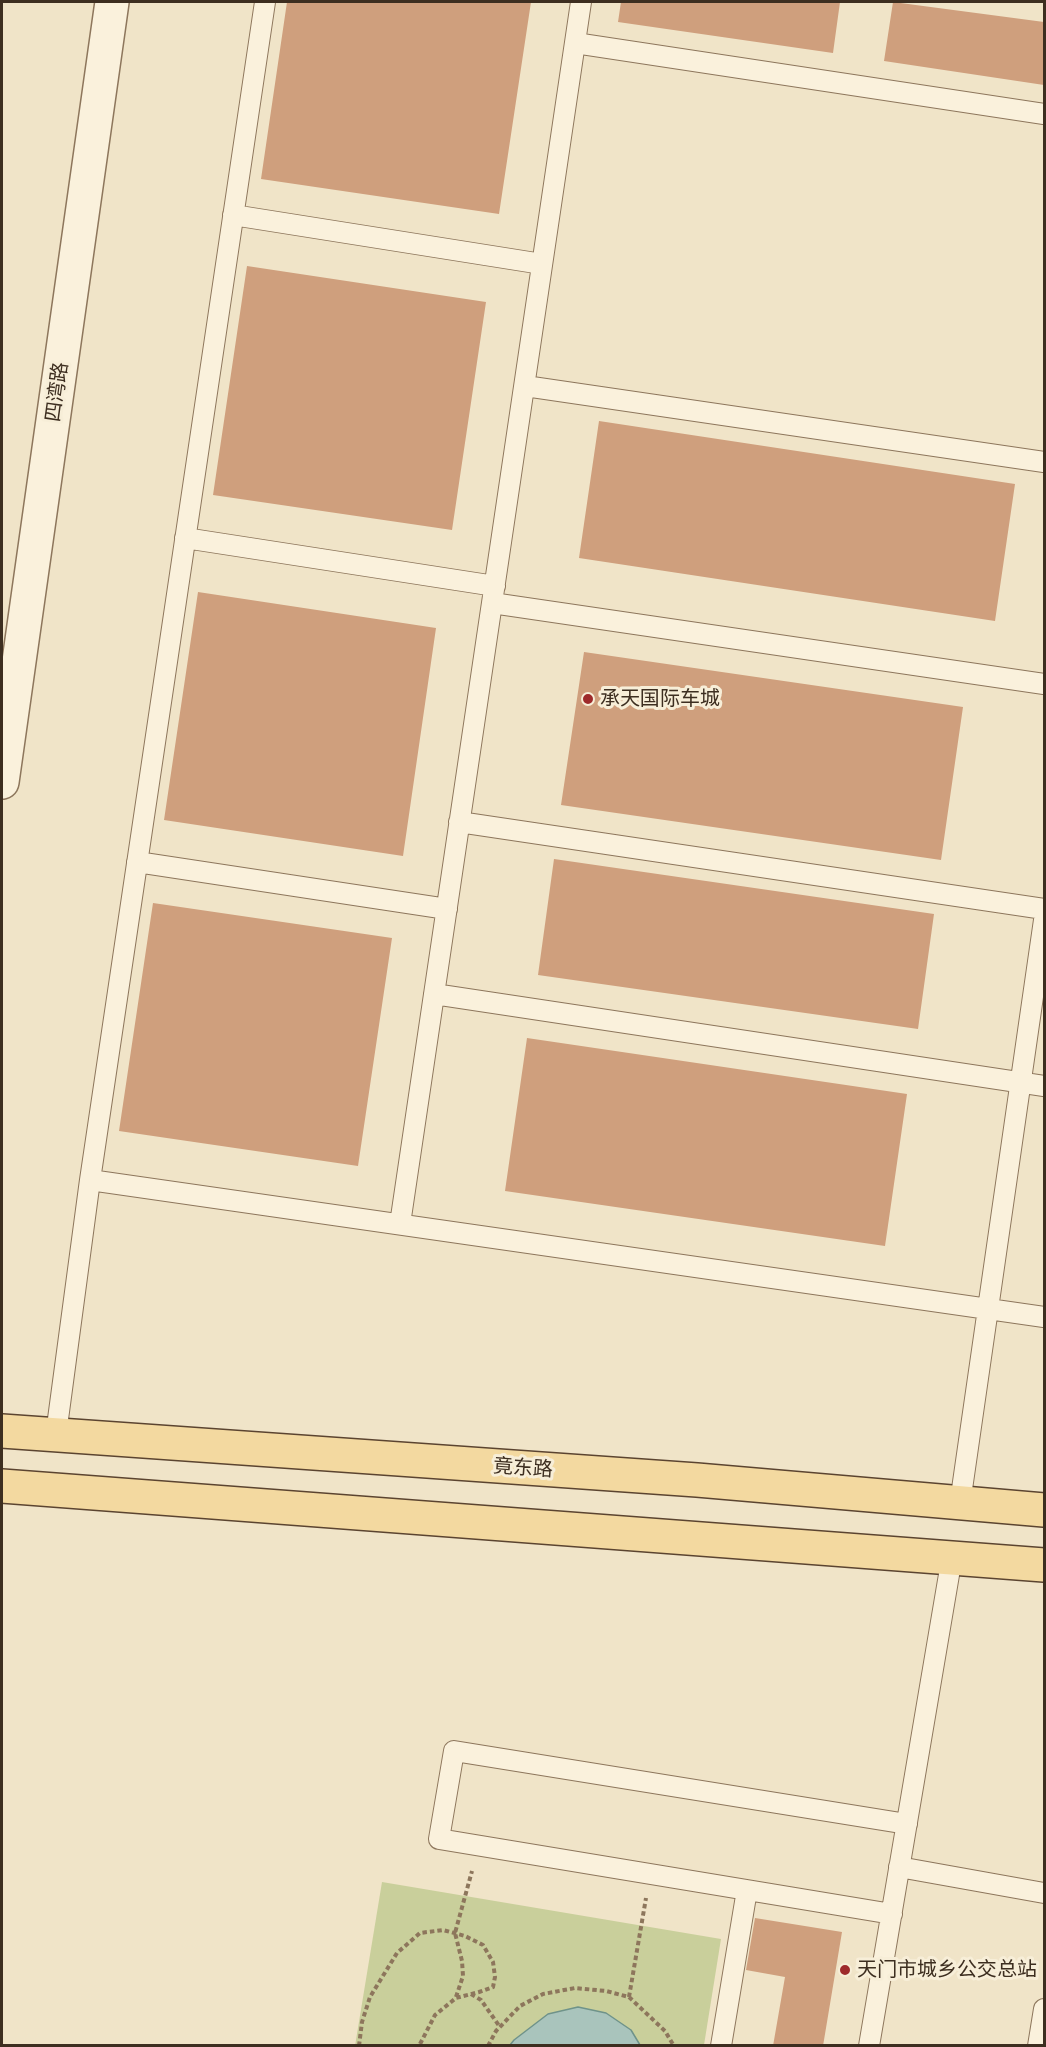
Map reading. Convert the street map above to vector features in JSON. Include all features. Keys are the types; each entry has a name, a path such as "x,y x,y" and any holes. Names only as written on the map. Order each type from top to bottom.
{"main road":[{"name":"竟东路","path":"2,1431 697,1480 1044,1510"},
{"path":"2,1486 1044,1564"}],"street":[{"name":"四湾路","path":"2,782 112,2"}],"lane":[{"path":"56,1434 90,1180 265,2"},
{"path":"400,1224 581,2"},
{"path":"575,43 1044,114"},
{"path":"233,215 542,264"},
{"path":"525,386 1044,462"},
{"path":"185,538 494,594 1044,684"},
{"path":"459,822 1044,909"},
{"path":"137,862 447,909"},
{"path":"960,1503 1044,920"},
{"path":"434,994 1044,1086"},
{"path":"90,1180 1044,1317"},
{"path":"869,2046 952,1557"},
{"path":"892,1914 439,1839 454,1751 906,1824"},
{"path":"899,1867 1044,1893"},
{"path":"721,2046 747,1890"},
{"path":"1038,2046 1044,2009"}],"path":[{"path":"456,1998 463,1976 455,1933 469,1886 476,1845"},
{"path":"629,1997 650,1874"},
{"path":"358,2046 362,2022 370,1997 398,1953 420,1933 443,1930 483,1944 493,1962 495,1977 493,1987 456,1998 435,2015 419,2046"},
{"path":"488,2046 500,2027 520,2006 543,1994 575,1988 606,1991 629,1997 665,2031 674,2046"},
{"path":"471,1994 481,2000 500,2027"}],"green space":[{"path":"382,1882 721,1939 704,2045 355,2046"}],"water":[{"path":"578,2007 606,2013 631,2030 640,2045 510,2045 548,2014"}],"building":[{"path":"287,2 531,2 499,214 261,179"},
{"path":"621,2 840,2 833,53 618,22"},
{"path":"893,2 1044,22 1044,85 884,61"},
{"path":"247,266 486,302 452,530 213,495"},
{"path":"599,421 1015,484 995,621 579,558"},
{"path":"198,592 436,628 403,856 164,820"},
{"path":"584,652 963,707 941,860 561,805"},
{"path":"554,859 934,914 918,1029 538,975"},
{"path":"153,903 392,938 358,1166 119,1131"},
{"path":"527,1038 907,1094 885,1246 505,1191"},
{"path":"755,1918 842,1932 823,2046 773,2046 785,1977 746,1970"}],"place":[{"name":"承天国际车城","path":"588,699"},
{"name":"天门市城乡公交总站","path":"845,1970"}]}
